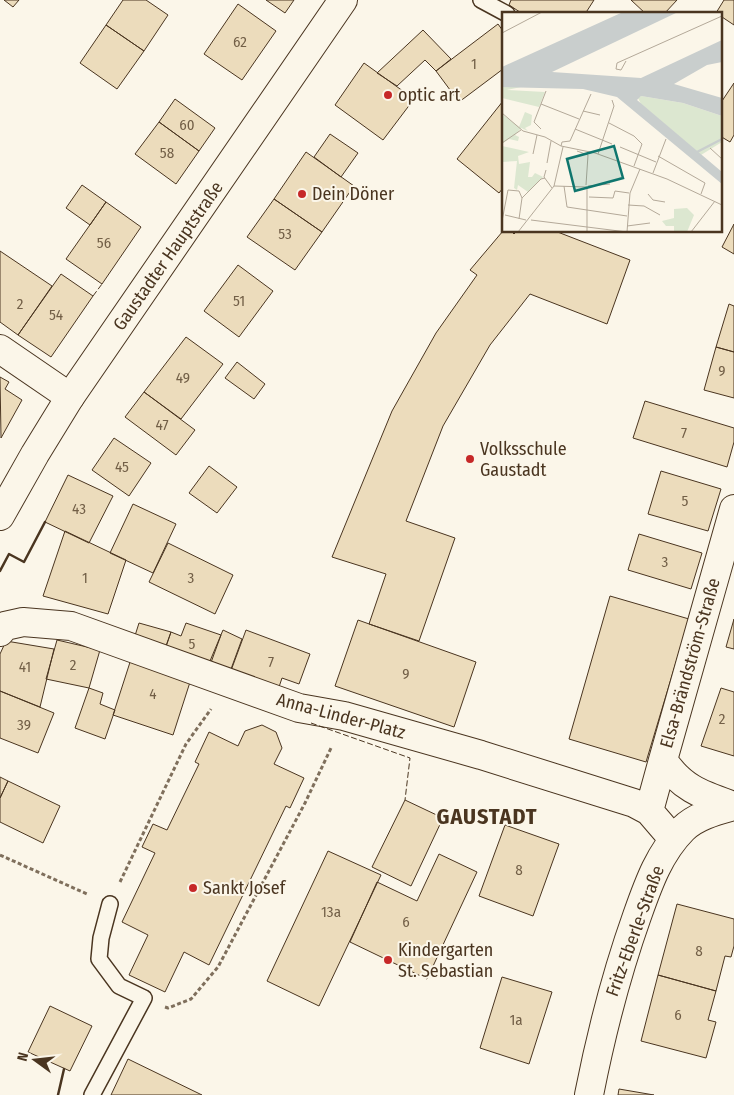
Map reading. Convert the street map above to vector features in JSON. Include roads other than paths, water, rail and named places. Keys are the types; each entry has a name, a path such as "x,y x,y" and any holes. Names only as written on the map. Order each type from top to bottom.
{"street":[{"name":"Gaustadter Hauptstraße","path":"0,516 34,454 70,397 343,0"},
{"path":"0,348 70,397"},
{"name":"Elsa-Brändström-Straße","path":"649,811 734,509"},
{"name":"Anna-Linder-Platz","path":"0,632 5,626 23,622 70,626 299,708 344,716 481,755 634,803 649,811 673,839"},
{"name":"Elsa-Brändström-Straße","path":"662,760 673,776 685,786 698,793 734,806"},
{"name":"Fritz-Eberle-Straße","path":"589,1095 599,1045 622,963 653,874 673,839 685,827 700,818 734,806"}],"lane":[{"path":"480,0 503,12"},
{"path":"92,1095 144,998 119,986 99,960 101,938 110,904"}],"place":[{"name":"optic art","path":"388,95"},
{"name":"Dein Döner","path":"302,194"},
{"name":"Volksschule Gaustadt","path":"470,459"},
{"name":"Sankt Josef","path":"193,888"},
{"name":"Kindergarten St. Sebastian","path":"388,960"}],"district":[{"name":"GAUSTADT","path":"487,816"}]}
